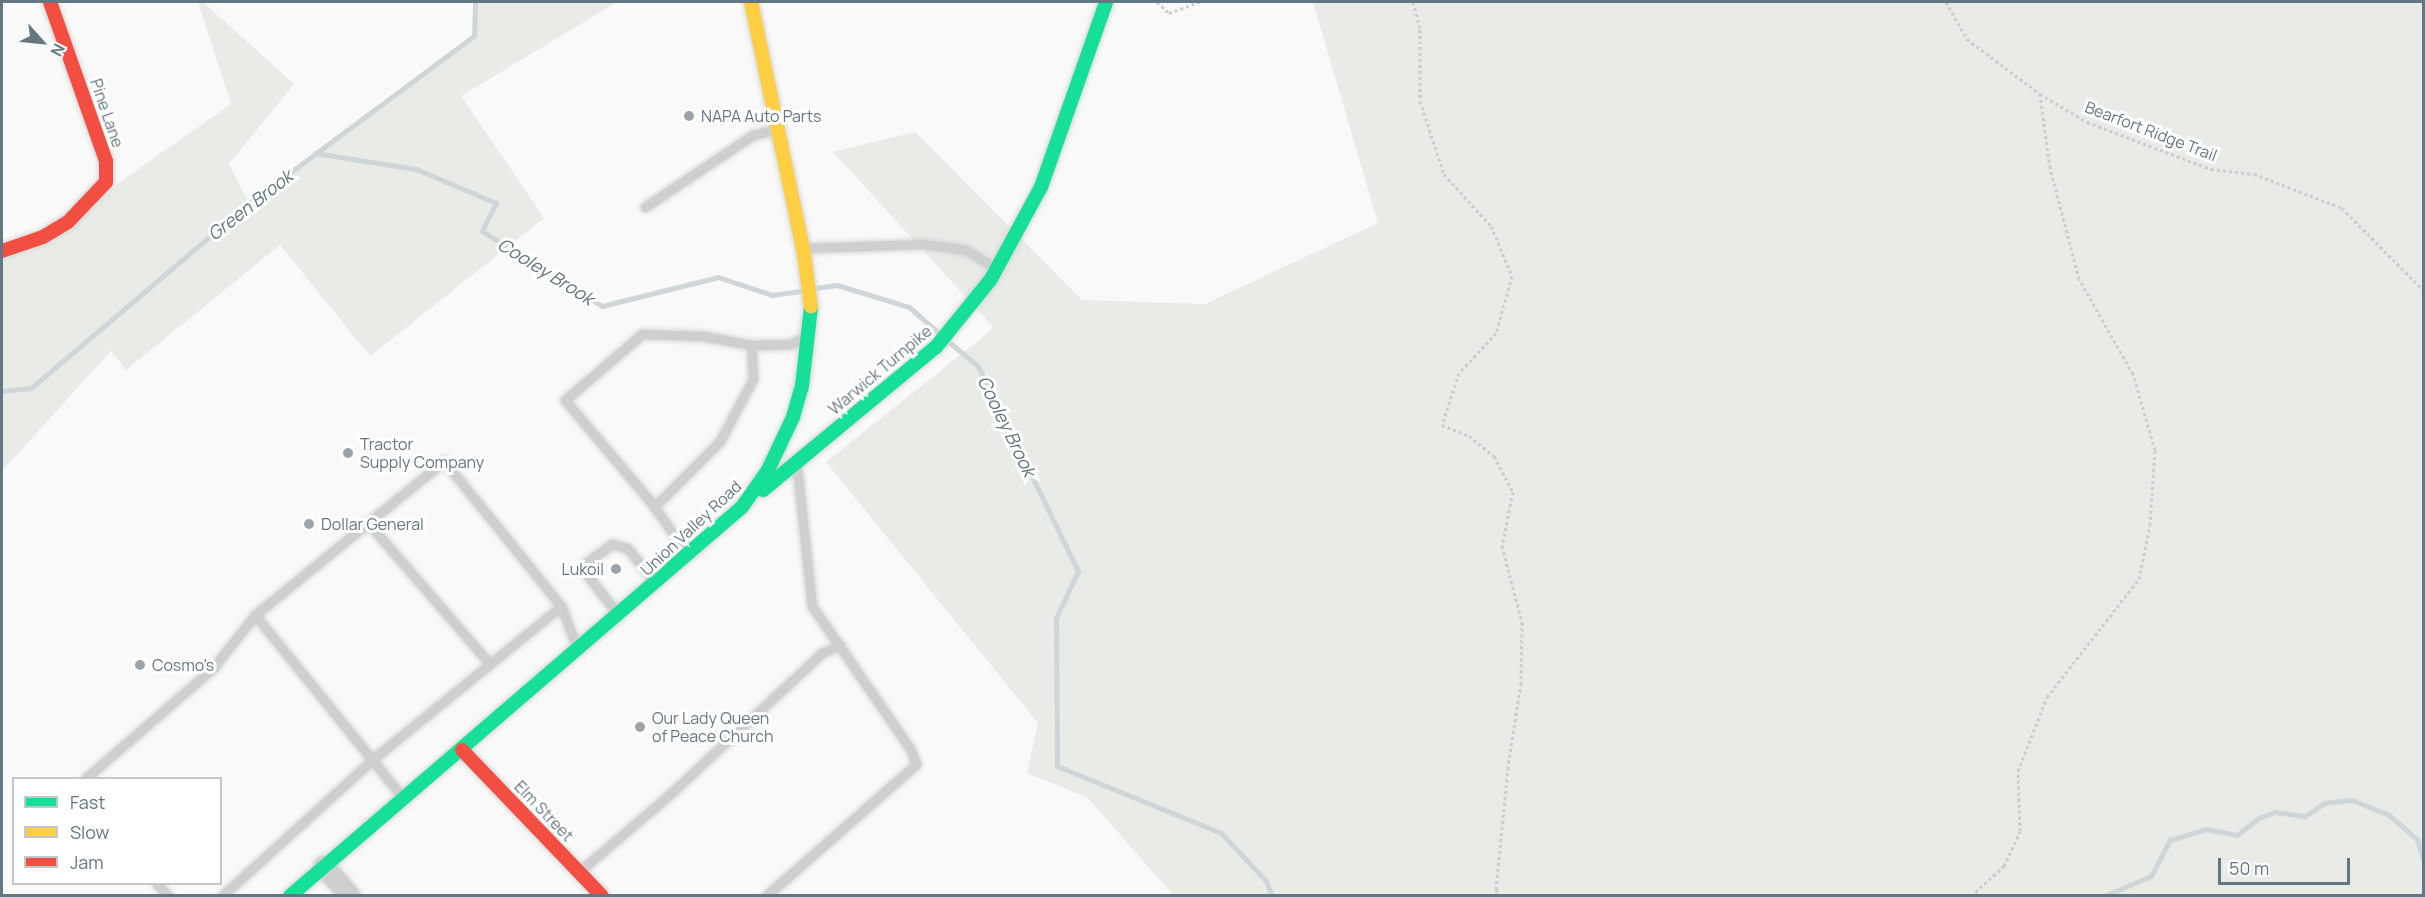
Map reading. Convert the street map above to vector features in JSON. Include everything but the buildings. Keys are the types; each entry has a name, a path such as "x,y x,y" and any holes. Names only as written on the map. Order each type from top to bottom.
{"street":[{"name":"Pine Lane","path":"2,250 43,237 68,222 106,183 106,161 50,2"},
{"name":"Union Valley Road","path":"290,896 689,555 742,507 768,470 793,417 811,334 810,288 751,2"},
{"name":"Warwick Turnpike","path":"742,507 936,347 997,269 1041,187 1106,2"},
{"name":"Elm Street","path":"462,750 603,896"},
{"path":"324,866 350,896"}],"lane":[{"path":"645,207 753,135 779,129"},
{"path":"803,248 924,244 966,250 997,269"},
{"path":"689,555 654,507 565,400 642,334 703,336 751,345 790,344 811,334"},
{"path":"654,507 720,441 753,379 751,345"},
{"path":"87,777 213,668 255,615 444,461 561,606 578,650"},
{"path":"766,896 916,764 911,750 812,606 796,463"},
{"path":"369,524 488,662"},
{"path":"620,616 588,576 586,563 612,544 627,548 656,583"},
{"path":"222,896 373,759 488,662 561,606"},
{"path":"255,615 404,799"},
{"path":"579,871 669,795 822,653 840,645"}],"path":[{"path":"1157,2 1169,13 1200,2"},
{"path":"1413,2 1420,29 1420,100 1444,174 1491,226 1512,276 1496,333 1459,373 1442,425 1469,436 1494,456 1512,492 1502,546 1522,622 1521,683 1508,767 1496,889 1500,896"},
{"name":"Bearfort Ridge Trail","path":"1946,2 1967,39 2040,94 2087,122 2211,170 2254,174 2342,208 2424,291"},
{"path":"1971,896 2004,867 2020,831 2018,771 2047,698 2139,579 2150,525 2155,450 2133,374 2079,279 2050,168 2040,94"}],"shaded area":[{"path":"198,2 203,2 294,84 229,164 249,203 474,36 475,2 617,2 461,96 544,218 370,356 280,245 126,370 111,351 2,471 2,251 33,243 231,104"},
{"path":"1313,2 2423,2 2423,895 1173,895 1088,798 1027,773 1038,723 826,462 994,328 833,152 915,132 1082,300 1205,304 1378,223"}],"waterway":[{"name":"Green Brook","path":"2,391 31,388 249,203 474,36 475,2"},
{"name":"Cooley Brook","path":"315,153 416,169 496,203 482,231 602,306 718,277 772,295 800,291"},
{"name":"Cooley Brook","path":"815,288 837,285 909,307 937,331"},
{"name":"Cooley Brook","path":"949,342 978,366 1078,571 1056,618 1057,766 1221,833 1266,881 1272,896"},
{"path":"2104,896 2151,876 2170,840 2206,829 2237,835 2259,818 2275,812 2305,816 2324,803 2352,800 2389,815 2417,839 2424,862"}],"traffic: fast":[{"path":"763,490 936,347 991,279 1041,187 1106,2"},
{"path":"290,896 742,507 768,470 793,417 802,386 811,307"}],"traffic: slow":[{"path":"751,2 804,254 811,307"}],"traffic: jam":[{"path":"2,251 43,237 68,222 106,182 106,161 50,2"},
{"path":"462,750 602,896"}],"place":[{"name":"NAPA Auto Parts","path":"689,116"},
{"name":"Tractor Supply Company","path":"348,453"},
{"name":"Dollar General","path":"309,524"},
{"name":"Lukoil","path":"616,569"},
{"name":"Cosmo's","path":"140,665"},
{"name":"Our Lady Queen of Peace Church","path":"640,727"}]}
